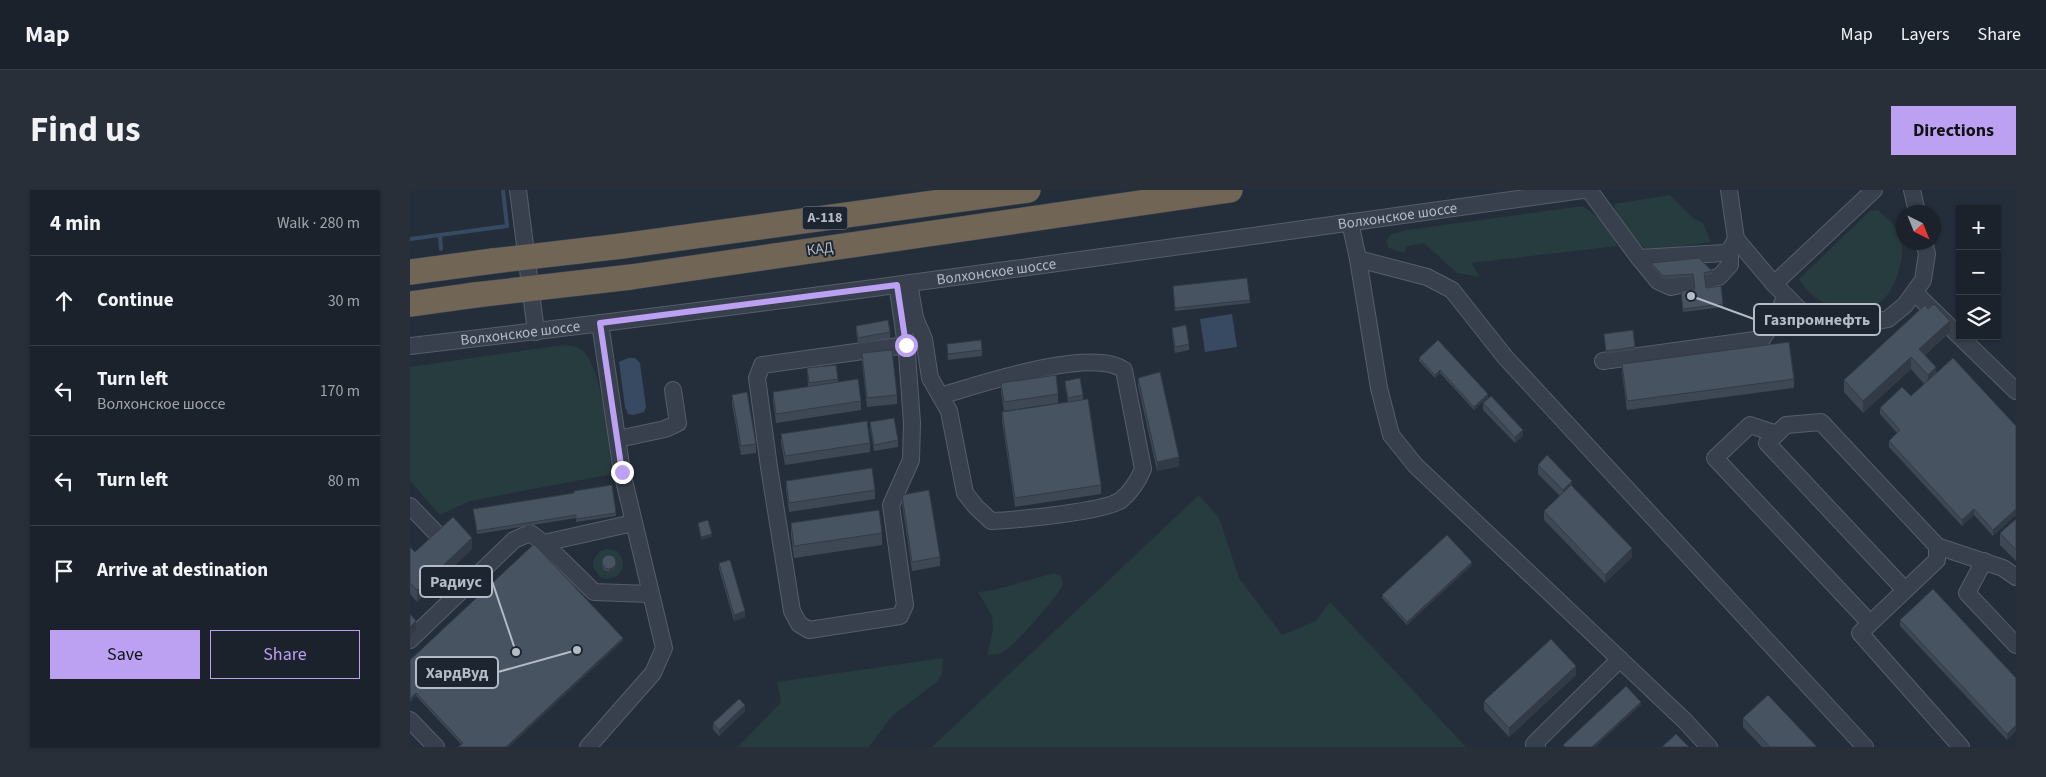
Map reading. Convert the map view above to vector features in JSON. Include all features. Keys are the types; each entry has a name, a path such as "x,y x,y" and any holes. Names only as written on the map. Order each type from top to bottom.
{"highway":[{"name":"КАД","path":"410,272 622,246 1028,190"},
{"name":"КАД","path":"410,304 631,277 1230,190"}],"street":[{"path":"518,190 536,332"},
{"name":"Волхонское шоссе","path":"410,346 536,332 903,284 1583,190"},
{"path":"1589,190 1658,281 1671,287 1719,277 1730,264 1733,245 1729,190"},
{"path":"1774,284 1874,190"},
{"path":"1912,190 1915,205"},
{"path":"1350,222 1358,259 1379,388 1390,435 1415,466 1709,747"},
{"path":"1639,258 1724,253 1733,245"},
{"path":"1733,245 1803,314 1825,323 1868,324 1888,319 1905,305 1923,280 1926,250"},
{"path":"1358,259 1427,277 1452,290 1505,357 1865,747"},
{"path":"903,284 912,423 911,460 891,505 905,605 900,616 809,630 800,624 792,611 767,457 757,378 762,365 906,345"},
{"path":"903,284 924,339 930,378 940,396 949,411 966,493 976,508 991,521 1015,520 1105,506 1120,501 1137,484 1143,469 1124,370 1118,364 1090,361 1027,371 940,396"},
{"path":"1915,293 2016,391"},
{"path":"1603,361 1762,339 1774,321 1786,296"},
{"path":"588,747 653,673 664,648 622,472 600,323"},
{"path":"618,439 665,429 678,422 673,390"},
{"path":"1905,590 1767,443 1786,425 1821,422 1937,546 2003,568 2016,577"},
{"path":"1777,434 1750,425 1715,458 1870,623"},
{"path":"410,506 436,534"},
{"path":"544,542 633,523"},
{"path":"410,640 514,540 530,533 544,542 594,592 650,594"},
{"path":"1937,546 1937,560 1860,633 1961,747"},
{"path":"1984,561 1968,593 2016,645"},
{"path":"1537,747 1534,744 1620,660"},
{"path":"410,720 436,747"}],"green space":[{"path":"1670,195 1693,218 1703,223 1711,242 1649,251 1628,229 1615,209 1614,204"},
{"path":"1582,206 1603,223 1612,234 1617,246 1471,263 1480,277 1457,273 1424,243 1407,246 1404,253 1389,248 1386,241 1391,234 1408,230"},
{"path":"1878,210 1896,230 1896,250 1902,250 1897,276 1889,292 1879,303 1857,309 1834,307 1814,296 1799,279 1870,211"},
{"path":"556,346 579,348 587,356 594,369 607,426 612,474 470,501 440,515 410,481 410,367"},
{"path":"1199,495 1219,518 1239,578 1282,635 1316,621 1330,602 1466,747 932,747"},
{"path":"606,549 617,551 623,562 621,572 612,578 600,577 593,567 596,556"},
{"path":"1054,573 1061,576 1063,585 1043,612 1005,651 999,654 987,655 993,631 992,616 978,592 994,590"},
{"path":"943,658 942,673 938,681 892,716 869,747 738,747 781,702 777,682"}],"water":[{"path":"1232,314 1237,347 1205,352 1200,319"},
{"path":"628,358 635,358 640,363 646,407 644,412 633,415 628,414 625,407 619,362"}],"building":[{"path":"1699,258 1712,271 1704,273 1706,288 1721,286 1723,304 1683,309 1681,291 1695,289 1693,274 1663,276 1651,263"},
{"path":"1247,278 1250,300 1175,308 1173,286"},
{"path":"1934,304 1950,321 1919,349 1936,367 1928,375 1911,357 1863,401 1844,380 1925,305 1928,309"},
{"path":"888,320 890,332 858,338 856,326"},
{"path":"1186,325 1189,344 1175,347 1172,328"},
{"path":"1633,330 1635,347 1606,351 1604,334"},
{"path":"981,340 982,350 948,354 947,344"},
{"path":"1438,340 1488,394 1474,407 1440,370 1435,375 1419,358"},
{"path":"1789,342 1794,379 1627,401 1622,364"},
{"path":"892,350 897,395 867,398 862,353"},
{"path":"1953,358 2016,426 2016,509 1993,530 1974,509 1962,520 1889,441 1900,430 1880,408 1902,387 1911,396"},
{"path":"836,365 838,379 809,383 807,368"},
{"path":"1160,372 1179,457 1157,462 1138,378"},
{"path":"1056,375 1058,394 1004,402 1001,383"},
{"path":"1080,378 1083,395 1068,398 1065,381"},
{"path":"858,379 861,401 776,414 773,392"},
{"path":"747,392 756,444 741,446 732,395"},
{"path":"1491,396 1523,430 1515,437 1483,403"},
{"path":"1088,399 1101,485 1015,498 1002,412"},
{"path":"894,418 898,440 874,445 870,422"},
{"path":"867,421 870,443 785,456 781,434"},
{"path":"1547,455 1572,481 1563,490 1538,465"},
{"path":"872,468 875,490 789,503 786,481"},
{"path":"612,485 616,513 576,519 576,515 477,531 473,509"},
{"path":"1571,485 1632,548 1605,575 1544,511"},
{"path":"929,490 940,557 912,562 902,495"},
{"path":"879,510 882,533 794,546 791,523"},
{"path":"453,517 472,538 417,590 410,583 410,547 415,552"},
{"path":"2016,519 2016,550 2000,533"},
{"path":"708,520 712,534 701,537 698,523"},
{"path":"1447,535 1472,562 1407,622 1382,595"},
{"path":"534,544 623,638 506,747 458,747 463,743 416,693 410,699 410,660"},
{"path":"609,555 614,557 616,562 614,567 609,569 604,567 602,562 604,557"},
{"path":"730,560 745,611 734,615 719,563"},
{"path":"1933,589 2016,678 2016,725 2007,734 1900,620"},
{"path":"410,614 416,621 410,627"},
{"path":"1551,639 1576,666 1509,728 1484,701"},
{"path":"1626,686 1641,702 1592,747 1565,747 1563,745"},
{"path":"1768,695 1817,747 1770,747 1743,718"},
{"path":"739,699 745,705 719,730 713,723"},
{"path":"1676,734 1689,747 1662,747"}],"waterway":[{"path":"410,239 507,226 503,190"},
{"path":"440,235 441,249"}],"place":[{"name":"Газпромнефть","path":"1691,296"},
{"name":"ХардВуд","path":"577,650"},
{"name":"Радиус","path":"516,652"}],"route":[{"path":"622,472 600,323 897,285 906,345"}]}
